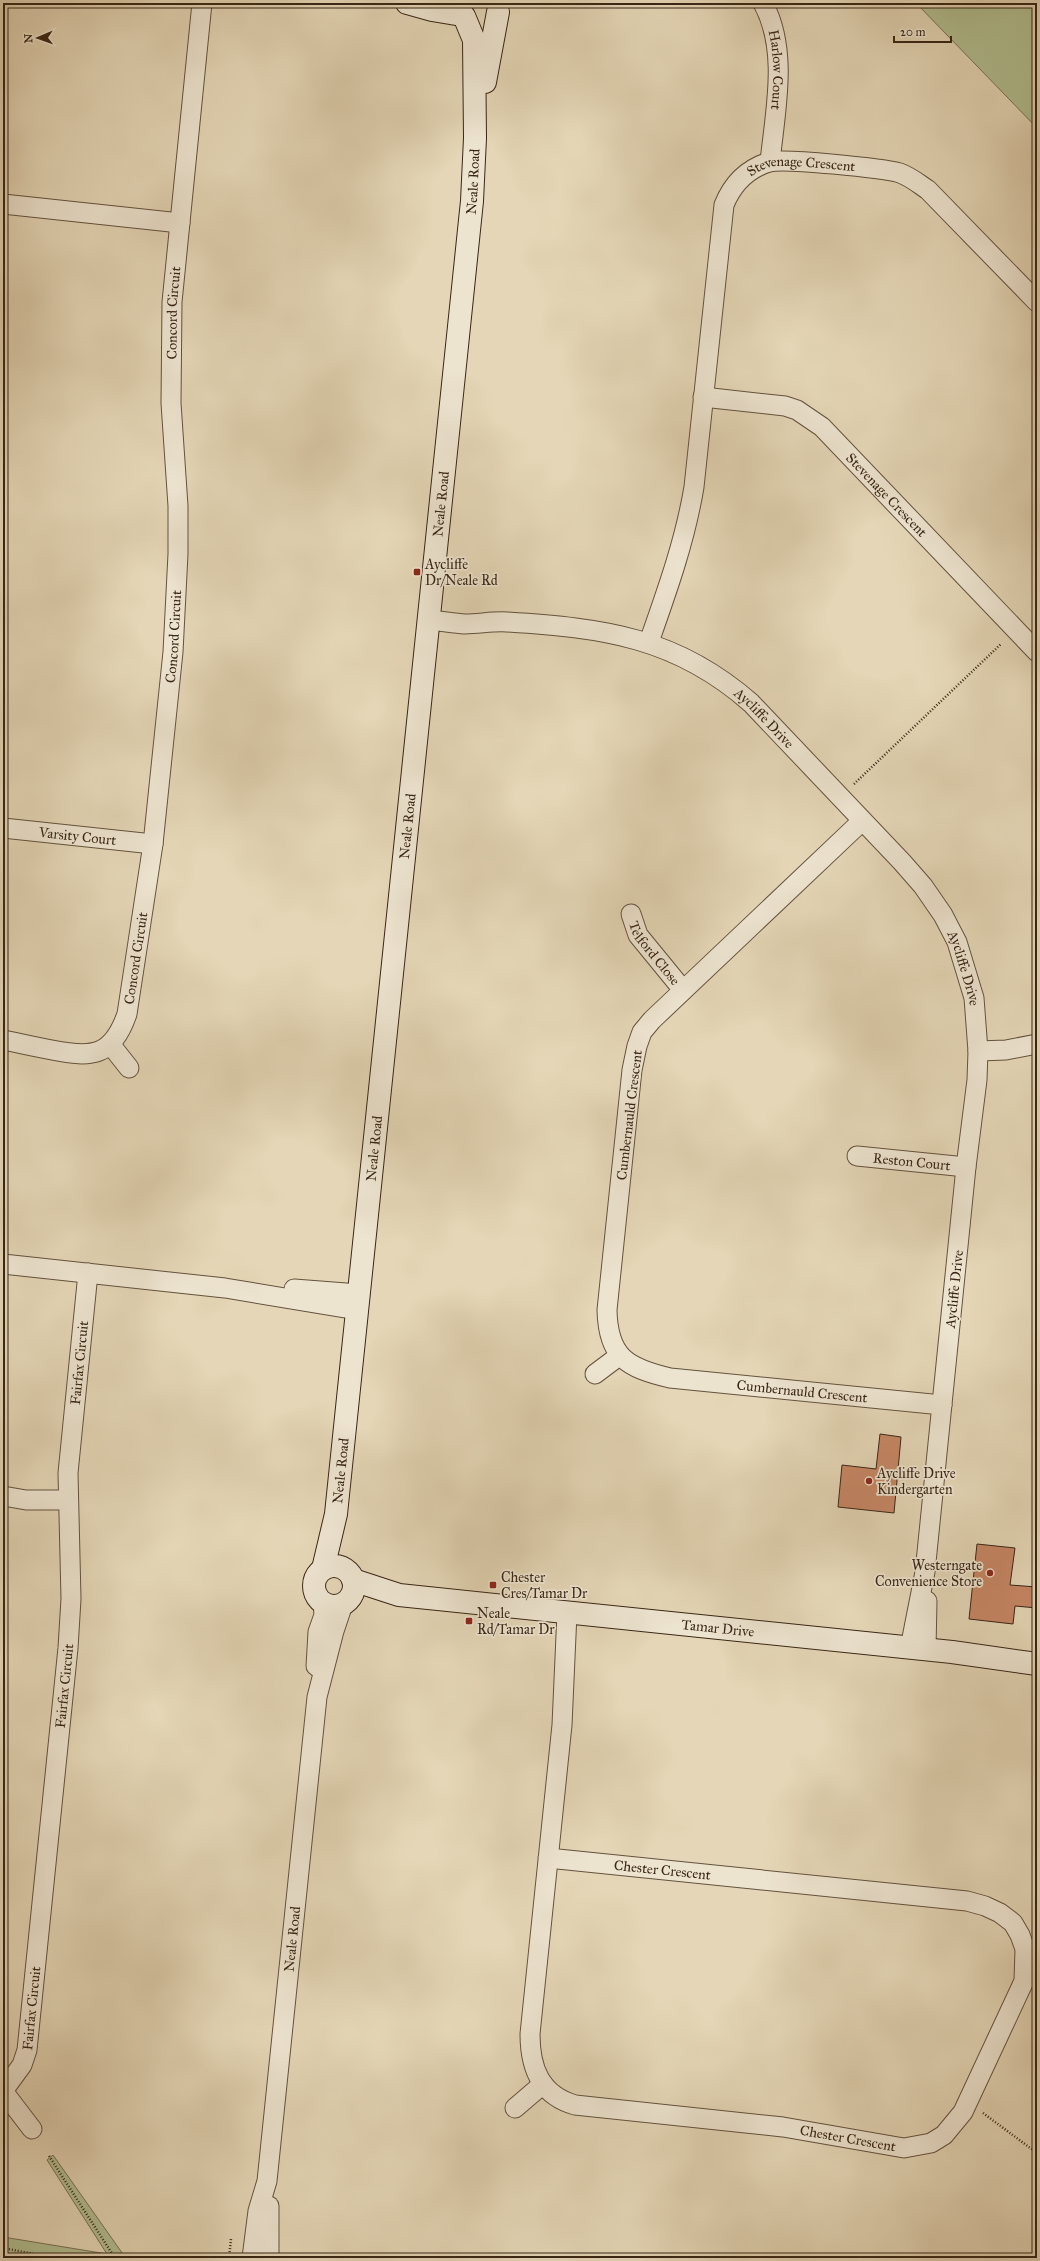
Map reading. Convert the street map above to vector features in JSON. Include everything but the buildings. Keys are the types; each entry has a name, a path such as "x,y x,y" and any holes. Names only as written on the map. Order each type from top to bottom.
{"street":[{"name":"Concord Circuit","path":"3,1040 77,1055 90,1055 110,1044 123,1025 127,1014 153,844 166,729 177,596 178,506 171,403 172,302 202,3"},
{"path":"407,3 432,10 460,11 478,21 492,17 501,8"},
{"name":"Harlow Court","path":"764,3 771,23 778,58 770,162"},
{"name":"Neale Road","path":"475,138 492,36 501,8"},
{"name":"Neale Road","path":"339,1572 336,1514 472,201 475,138 474,40 460,11"},
{"name":"Stevenage Crescent","path":"649,642 678,560 688,524 724,205 729,193 738,181 750,171 770,162 795,162 886,171 909,176 928,190 1037,302"},
{"path":"3,204 180,223"},
{"name":"Stevenage Crescent","path":"703,397 785,406 810,417 822,427 1037,652"},
{"name":"Aycliffe Drive","path":"429,613 469,612 505,622 614,633 649,642 675,652 705,667 729,684 782,734 923,886 943,915 957,942 974,998 978,1044 977,1080 966,1168 918,1648"},
{"name":"Cumbernauld Crescent","path":"862,821 683,990 642,1032 634,1057 607,1310 607,1327 613,1345 619,1356 630,1365 643,1371 670,1378 942,1405"},
{"name":"Varsity Court","path":"3,828 153,844"},
{"name":"Telford Close","path":"631,914 642,940 683,990"},
{"path":"110,1044 129,1068"},
{"path":"978,1044 1006,1050 1035,1044"},
{"name":"Reston Court","path":"857,1156 966,1168"},
{"path":"3,1264 225,1288 298,1289 358,1302"},
{"name":"Fairfax Circuit","path":"32,2129 3,2091 22,2065 27,2050 30,2024 68,1648 71,1599 68,1500 70,1448 88,1273"},
{"path":"595,1374 619,1356"},
{"path":"3,1496 26,1500 68,1500"},
{"path":"339,1572 353,1591 338,1603 315,1593 315,1580 339,1572"},
{"name":"Tamar Drive","path":"339,1572 399,1595 918,1648 1010,1658 1037,1664"},
{"name":"Tamar Drive","path":"338,1603 371,1600 399,1595"},
{"name":"Neale Road","path":"269,2258 267,2181 317,1697 316,1646 322,1622 338,1603"},
{"name":"Chester Crescent","path":"548,1858 967,1901 985,1906 1000,1913 1030,1939 1022,1988 969,2100 954,2124 944,2135 931,2143 904,2148 783,2127 575,2105 562,2101 538,2078 532,2062 530,2034 573,1613"},
{"path":"515,2108 543,2084"},
{"name":"Neale Road","path":"252,2258 258,2211 267,2181"}],"path":[{"path":"854,784 1001,644"},
{"path":"969,2100 1037,2153"},
{"path":"49,2156 116,2258"},
{"path":"229,2258 231,2239"},
{"path":"3,2248 55,2258"}],"green space":[{"path":"916,3 1037,3 1037,128"},
{"path":"53,2155 125,2257 131,2258 3,2258 3,2237 107,2254 47,2160"}],"place":[{"name":"Aycliffe Dr/Neale Rd","path":"417,572"},
{"name":"Aycliffe Drive Kindergarten","path":"869,1481"},
{"name":"Westerngate Convenience Store","path":"990,1573"},
{"name":"Chester Cres/Tamar Dr","path":"493,1585"},
{"name":"Neale Rd/Tamar Dr","path":"469,1621"}]}
